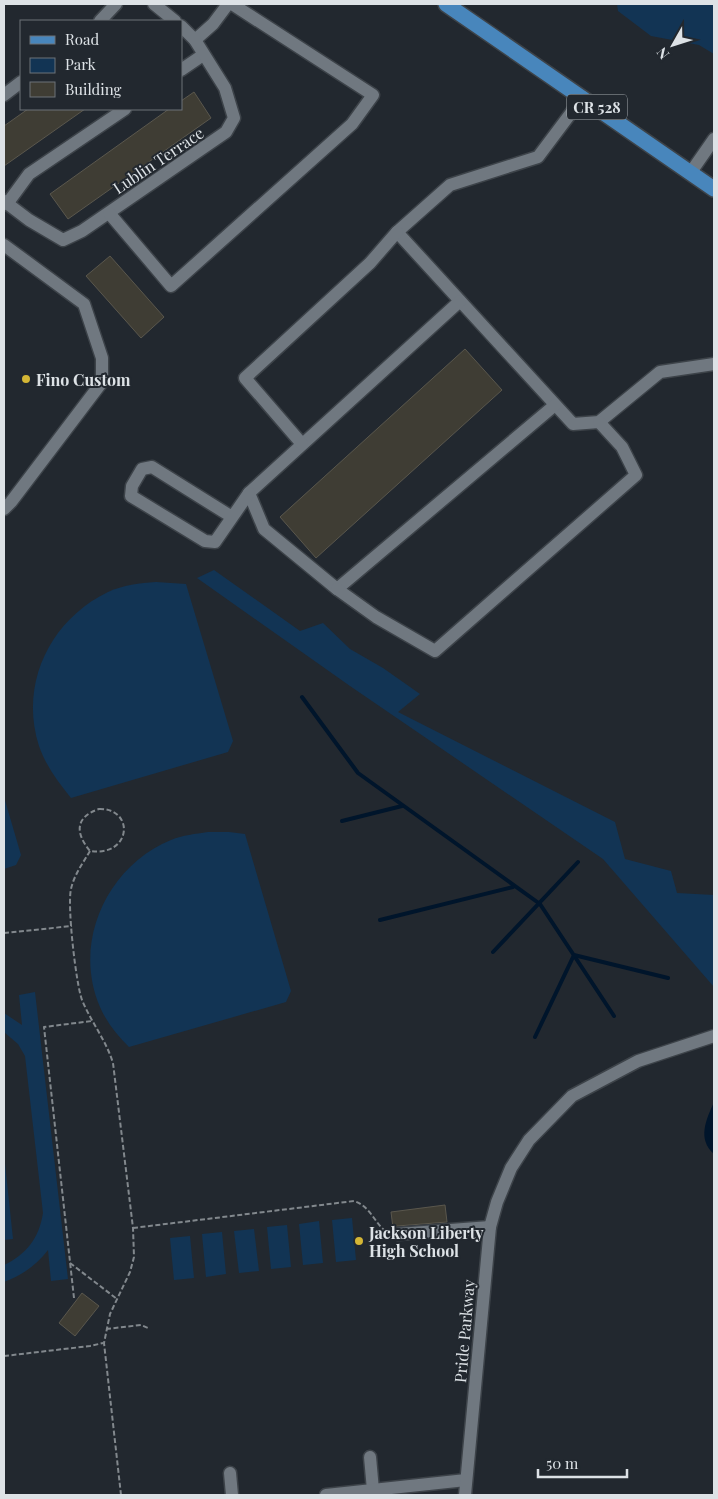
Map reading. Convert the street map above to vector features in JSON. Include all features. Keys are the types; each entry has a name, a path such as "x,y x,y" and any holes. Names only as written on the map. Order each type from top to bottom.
{"main road":[{"name":"CR 528","path":"454,6 714,189"}],"street":[{"path":"101,20 116,4"},
{"path":"154,4 174,20"},
{"path":"195,40 213,24 228,4"},
{"path":"109,213 171,286 352,124 373,95 232,4"},
{"name":"Lublin Terrace","path":"6,202 29,220 63,240 82,231 226,132 234,118 225,88 195,40 182,27"},
{"path":"182,69 204,55"},
{"path":"4,95 20,83"},
{"path":"302,444 245,378 370,263 397,232 450,185 538,157 583,97"},
{"path":"6,202 28,174 124,110"},
{"path":"691,172 714,139"},
{"path":"397,232 573,424 599,422 660,372 714,364"},
{"path":"4,245 84,304 102,358 102,382 4,509"},
{"path":"232,517 152,467 142,469 132,486 131,496 205,541 215,542 232,517 248,493 460,301"},
{"path":"338,589 555,404"},
{"path":"248,493 264,529 376,617 435,652 636,475 622,447 599,422"},
{"name":"Pride Parkway","path":"465,1495 490,1227 497,1202 511,1168 529,1140 572,1096 638,1061 714,1036"},
{"path":"398,1234 490,1227"},
{"path":"370,1457 373,1490"},
{"path":"230,1474 232,1495"},
{"path":"326,1495 373,1490 414,1490 466,1480"}],"path":[{"path":"99,809 108,809 116,812 124,826 124,835 121,842 108,851 90,851 83,843 80,834 83,817 99,809"},
{"path":"90,851 77,873 71,889 72,926 82,999 92,1021 108,1047 113,1062 133,1228 134,1257 130,1272 110,1314 104,1342 121,1495"},
{"path":"4,933 72,926"},
{"path":"74,1298 44,1027 92,1021"},
{"path":"133,1228 354,1201 363,1204 386,1233 398,1234"},
{"path":"70,1263 117,1299"},
{"path":"106,1329 141,1325 148,1328"},
{"path":"4,1356 90,1346 104,1342"}],"green space":[{"path":"617,4 714,4 714,54 699,45 651,36 618,11"},
{"path":"214,570 300,631 323,623 350,649 383,668 420,694 398,712 615,822 625,859 671,871 677,893 714,895 714,987 603,859 350,686 197,578"},
{"path":"156,582 186,584 233,741 228,752 71,798 45,760 39,746 34,723 33,700 37,677 44,656 55,637 70,619 88,604 108,592 120,588"},
{"path":"4,797 21,855 16,865 4,869"},
{"path":"208,832 245,834 291,991 286,1002 129,1047 106,1018 92,983 90,958 93,933 101,909 113,887 129,868 148,852 176,838"},
{"path":"35,992 68,1279 51,1281 48,1250 28,1269 4,1282 4,1265 19,1256 31,1244 35,1238 43,1213 25,1056 18,1044 4,1032 4,1013 22,1025 19,995"},
{"path":"4,1154 13,1239 4,1240"},
{"path":"352,1218 356,1260 336,1262 332,1220"},
{"path":"319,1221 323,1263 303,1265 299,1224"},
{"path":"287,1225 291,1267 271,1269 267,1227"},
{"path":"254,1229 259,1271 239,1273 234,1231"},
{"path":"222,1232 226,1274 206,1277 202,1234"},
{"path":"190,1236 194,1278 174,1280 170,1238"}],"shaded area":[{"path":"714,1102 714,1154 704,1136 706,1122"}],"building":[{"path":"194,92 211,118 68,219 50,194 168,110 182,110 182,100"},
{"path":"27,110 84,110 4,166 4,126"},
{"path":"110,256 164,317 141,338 86,276"},
{"path":"465,349 502,390 316,558 280,517"},
{"path":"445,1205 447,1222 397,1226 393,1228 391,1212"},
{"path":"82,1293 99,1306 75,1336 59,1323"}],"waterway":[{"path":"302,697 358,773 540,904 614,1016"},
{"path":"342,821 402,806"},
{"path":"493,952 578,862"},
{"path":"380,920 513,887"},
{"path":"535,1037 574,955 668,978"}],"place":[{"name":"Fino Custom","path":"26,379"},
{"name":"Jackson Liberty High School","path":"359,1241"}]}
